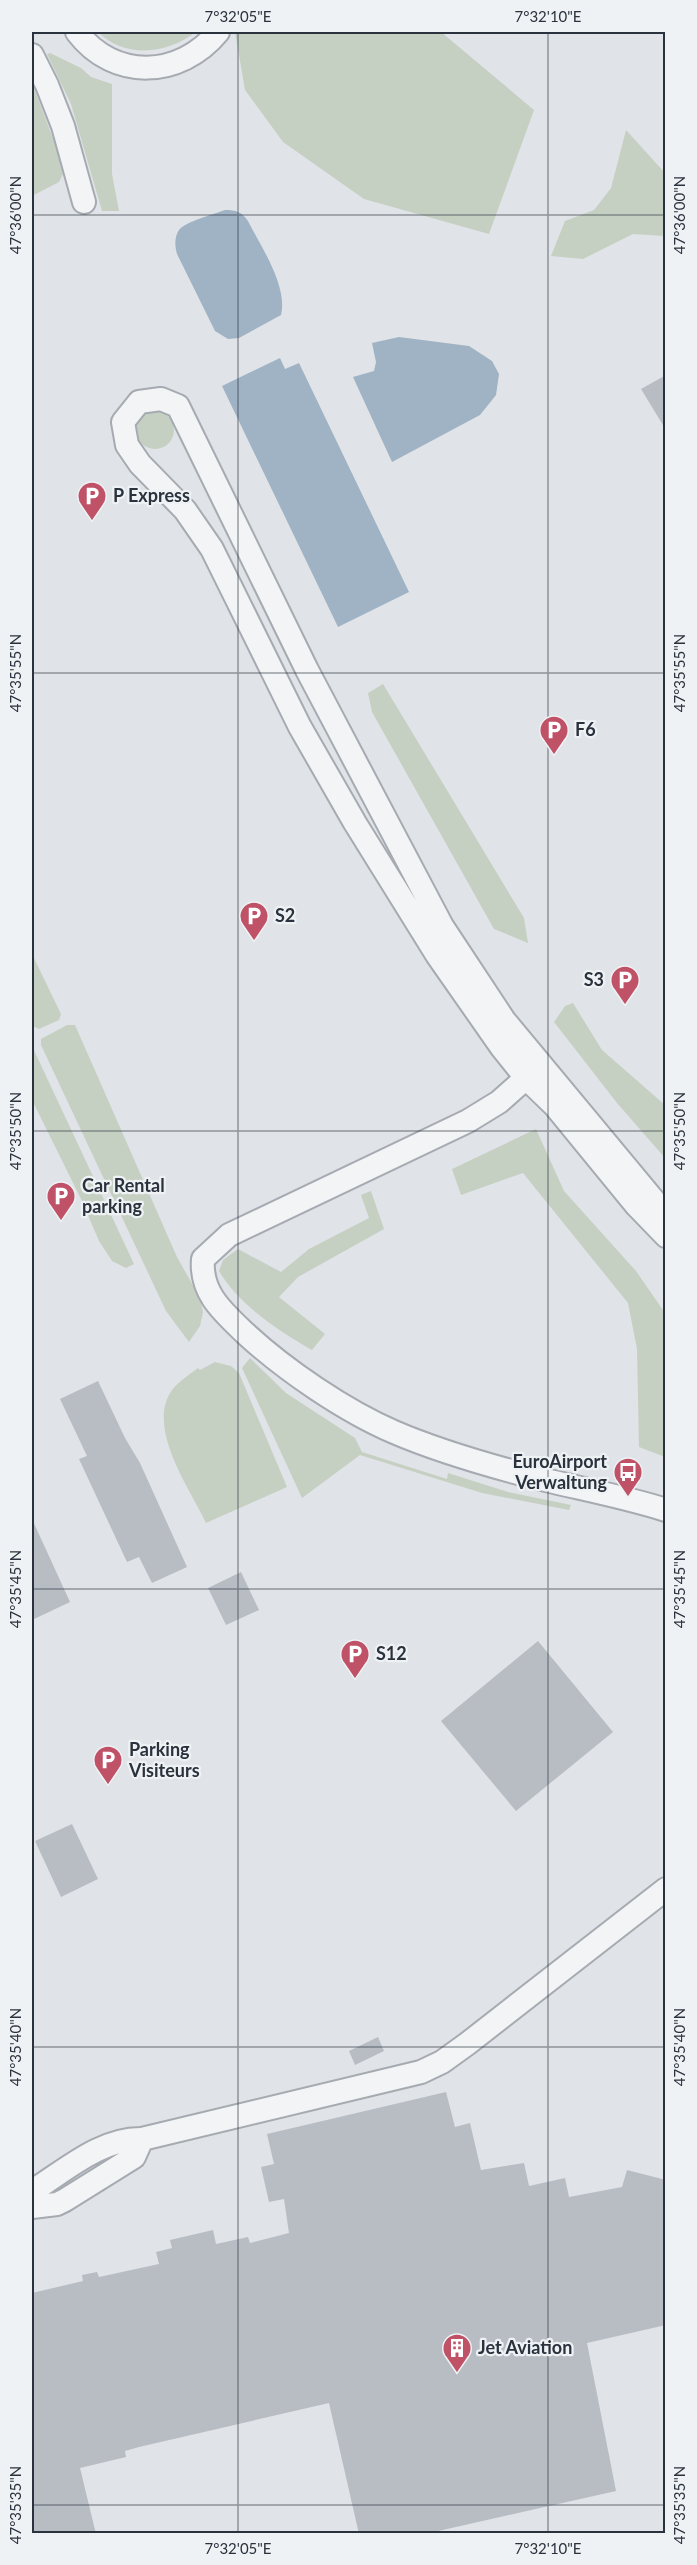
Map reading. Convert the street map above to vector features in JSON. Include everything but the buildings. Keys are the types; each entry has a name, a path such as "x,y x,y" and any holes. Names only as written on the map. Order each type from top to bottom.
{"street":[{"path":"77,32 88,46 111,61 138,68 165,66 188,58 207,44 218,32"},
{"path":"32,55 63,126 84,202"},
{"path":"666,1215 504,1020 442,926 307,670 178,406 161,399 139,402 123,422 127,445 140,464 185,510 212,549 300,727 355,823 437,955 526,1078 555,1106 622,1188 666,1236"},
{"path":"526,1078 499,1102 468,1122 229,1235 203,1259 202,1271 206,1289 227,1315 271,1357 346,1406 393,1432 499,1468 628,1498 666,1510"},
{"path":"32,2194 34,2190 99,2148 126,2139 142,2139 421,2072 442,2062 666,1889"},
{"path":"32,2207 57,2204 65,2200 134,2157 142,2139"}],"green space":[{"path":"98,32 196,32 159,49 133,50 109,41"},
{"path":"235,32 441,32 534,110 489,234 364,199 283,142 245,90"},
{"path":"50,53 81,68 91,77 112,84 112,174 119,211 102,211 71,104 47,54"},
{"path":"32,83 65,170 59,182 32,196"},
{"path":"626,130 665,173 665,236 633,234 583,259 551,256 565,221 594,210 611,188"},
{"path":"155,411 169,416 174,430 169,444 155,449 141,444 136,430 141,416"},
{"path":"383,684 524,918 528,943 494,929 372,712 368,693"},
{"path":"32,954 61,1014 59,1020 39,1029 32,1026"},
{"path":"573,1003 602,1050 665,1105 665,1158 617,1103 554,1022 565,1006"},
{"path":"67,1025 75,1025 177,1257 200,1298 203,1312 200,1326 189,1342 166,1311 41,1045 41,1039"},
{"path":"32,1046 134,1264 126,1268 112,1261 99,1241 82,1201 32,1100"},
{"path":"536,1129 564,1191 636,1271 665,1313 665,1457 639,1447 637,1349 628,1303 523,1173 461,1195 452,1169"},
{"path":"371,1191 384,1229 298,1277 279,1297 325,1334 312,1350 273,1326 249,1306 237,1295 219,1271 223,1260 238,1249 281,1272 309,1249 369,1218 361,1195"},
{"path":"250,1358 286,1393 355,1438 362,1452 447,1479 448,1473 508,1492 571,1505 569,1510 482,1493 360,1455 302,1498 242,1368"},
{"path":"215,1362 231,1366 239,1373 287,1487 206,1523 174,1460 164,1425 165,1408 172,1390 198,1368 200,1370"}],"water":[{"path":"225,210 238,212 248,221 277,279 282,304 281,315 239,338 228,339 215,331 177,254 175,245 177,233 182,227"},
{"path":"399,337 469,346 492,361 499,374 496,395 480,415 392,462 353,377 374,371 376,362 372,343"},
{"path":"280,358 285,369 299,363 409,592 338,627 222,386"}],"place":[{"name":"P Express","path":"92,522"},
{"name":"F6","path":"554,756"},
{"name":"S2","path":"254,942"},
{"name":"S3","path":"625,1006"},
{"name":"Car Rental parking","path":"61,1222"},
{"name":"EuroAirport Verwaltung","path":"628,1498"},
{"name":"S12","path":"355,1680"},
{"name":"Parking Visiteurs","path":"108,1786"},
{"name":"Jet Aviation","path":"457,2374"}]}
